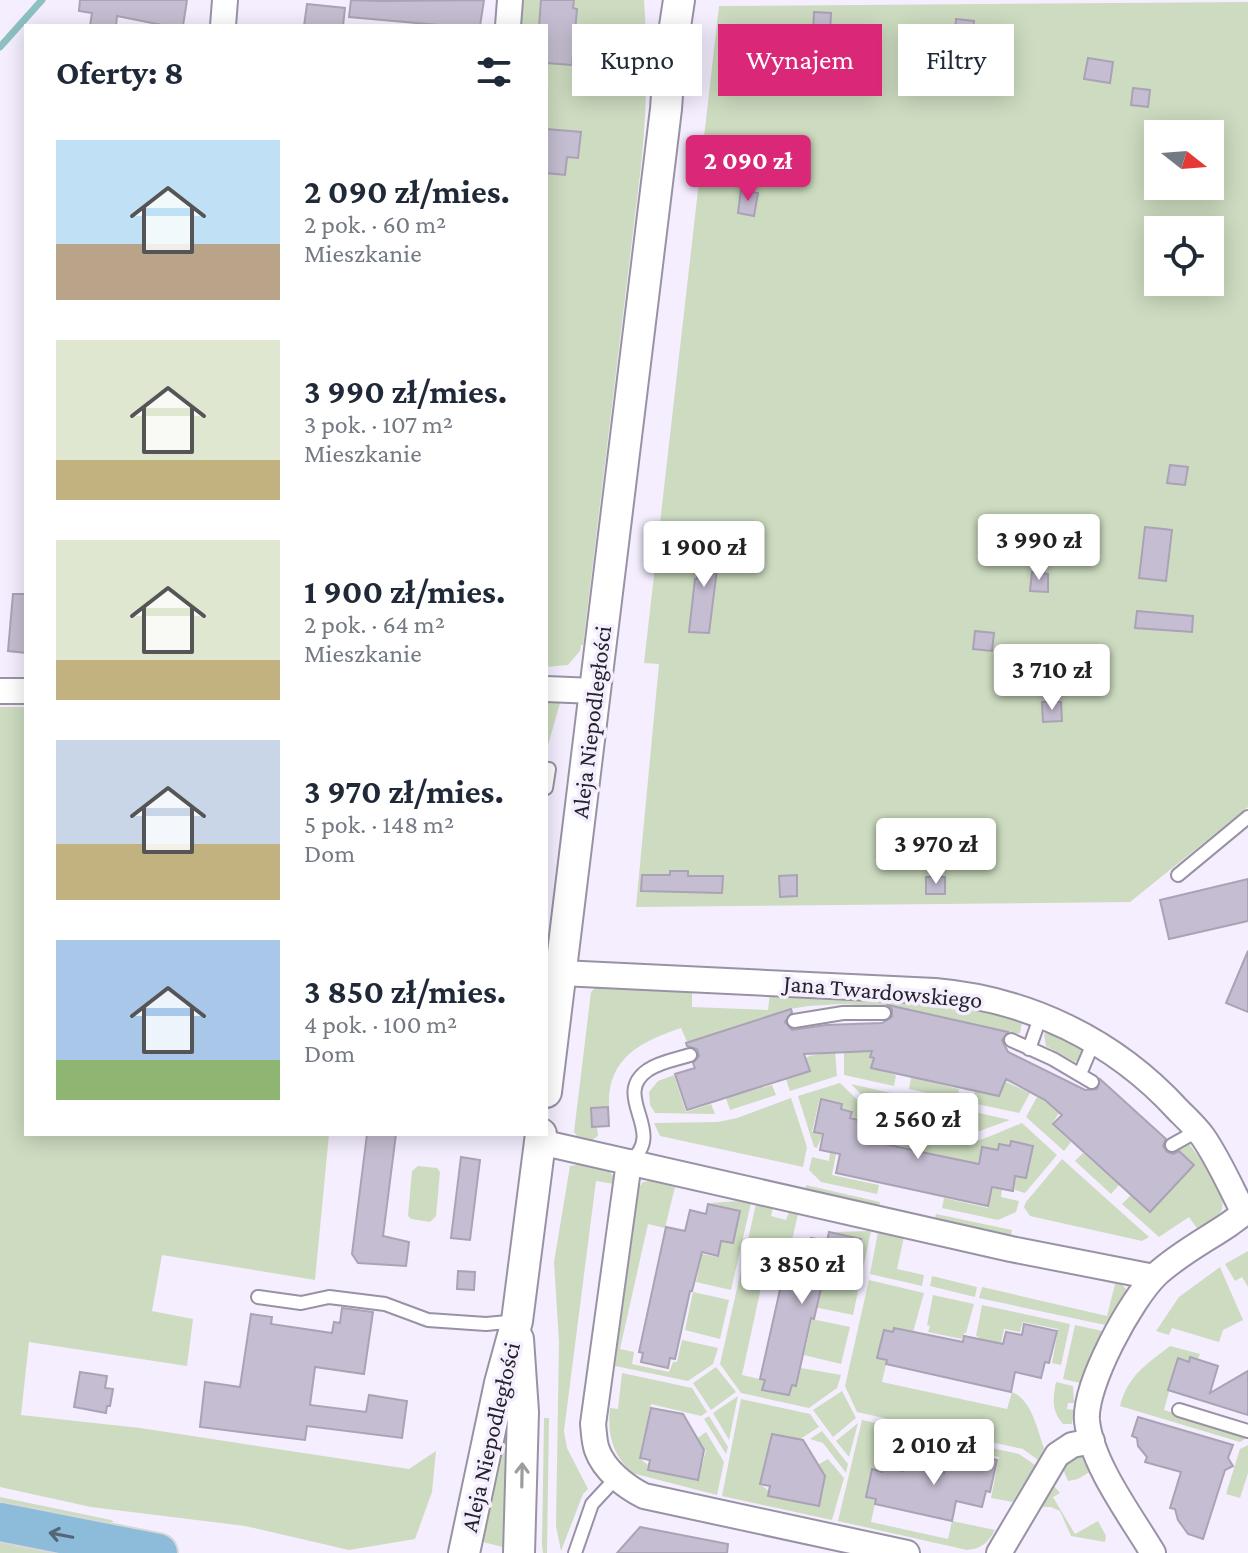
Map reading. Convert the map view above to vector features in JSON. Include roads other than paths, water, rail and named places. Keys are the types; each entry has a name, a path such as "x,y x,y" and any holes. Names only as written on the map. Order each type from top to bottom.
{"main road":[{"path":"0,1522 158,1553"}],"street":[{"path":"223,24 225,0"},
{"path":"508,24 510,0"},
{"name":"Aleja Niepodległości","path":"659,0 663,24"},
{"name":"Aleja Niepodległości","path":"675,24 679,0"},
{"name":"Aleja Niepodległości","path":"548,1058 553,972 595,691 666,96"},
{"path":"548,689 595,691"},
{"path":"0,691 24,691"},
{"name":"Jana Twardowskiego","path":"553,972 967,994 1016,1005 1094,1041 1166,1097 1197,1131 1246,1212 1176,1258 1154,1277 1123,1324 1092,1384 1087,1406 1087,1423 1092,1441 1102,1465 1153,1553"},
{"path":"540,1138 629,1162 1011,1249 1154,1277"},
{"name":"Aleja Niepodległości","path":"464,1553 500,1383 517,1321 540,1138"},
{"path":"629,1162 593,1424 597,1451 628,1488 644,1496 907,1553"},
{"name":"Aleja Niepodległości","path":"517,1321 523,1412 519,1553"},
{"path":"999,1553 1057,1455 1072,1445 1092,1441"}],"lane":[{"path":"548,775 549,769"},
{"path":"1178,875 1248,817"},
{"path":"794,1021 837,1014 884,1013"},
{"path":"1029,1049 1041,1015"},
{"path":"1011,1040 1092,1082"},
{"path":"1080,1074 1094,1041"},
{"path":"629,1162 641,1152 645,1141 633,1095 636,1081 648,1069 690,1055"},
{"path":"1172,1145 1197,1131"},
{"path":"258,1297 301,1303 329,1297 385,1304 428,1320 486,1324 517,1321"},
{"path":"1179,1410 1248,1431"},
{"path":"575,1553 592,1504 617,1477"}],"waterway":[{"path":"0,47 42,0"}]}
